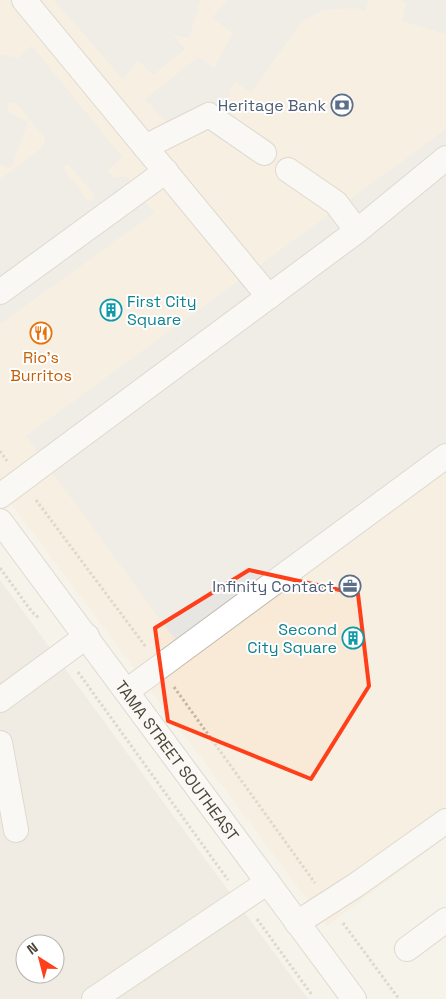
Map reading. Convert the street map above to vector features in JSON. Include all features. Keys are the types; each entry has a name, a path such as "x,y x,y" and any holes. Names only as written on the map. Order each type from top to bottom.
{"street":[{"path":"24,0 269,297"},
{"path":"145,147 209,116 264,153"},
{"path":"0,496 357,231 446,158"},
{"path":"288,170 336,203 357,231"},
{"path":"0,292 166,171"},
{"path":"127,691 446,456"},
{"name":"TAMA STREET SOUTHEAST","path":"0,521 354,999"},
{"path":"0,700 87,636"},
{"path":"0,743 16,830"},
{"path":"298,923 446,821"},
{"path":"94,999 268,882"},
{"path":"407,949 446,920"}],"path":[{"path":"0,451 160,667 399,999"},
{"path":"0,568 32,612 42,620"},
{"path":"64,653 312,995"}],"highlighted area":[{"path":"249,570 358,594 369,686 311,779 168,721 155,628"}],"shaded area":[{"path":"0,0 446,0 446,837 327,926 0,489"},
{"path":"54,0 200,0 189,38 173,35 185,49 153,75 138,60 123,79"},
{"path":"228,0 369,0 365,11 355,8 323,10 301,22 251,93 236,82 230,88 229,97 183,140 145,99 198,57 214,68 233,33 212,18"},
{"path":"398,0 446,0 446,34 402,21 407,3"},
{"path":"32,46 122,157 107,171 114,177 127,177 154,213 0,324 0,179 43,147 45,141 44,136 16,103 10,102 7,108 8,112 28,122 11,168 0,165 0,54 18,58","holes":["65,165 69,165 94,194 93,200 87,200 64,169"]},
{"path":"446,129 446,467 187,656 26,436"},
{"path":"0,580 308,999 0,999"}],"place":[{"name":"Heritage Bank","path":"342,105"},
{"name":"First City Square","path":"111,310"},
{"name":"Rio's Burritos","path":"41,333"},
{"name":"Infinity Contact","path":"350,586"},
{"name":"Second City Square","path":"353,638"}]}
